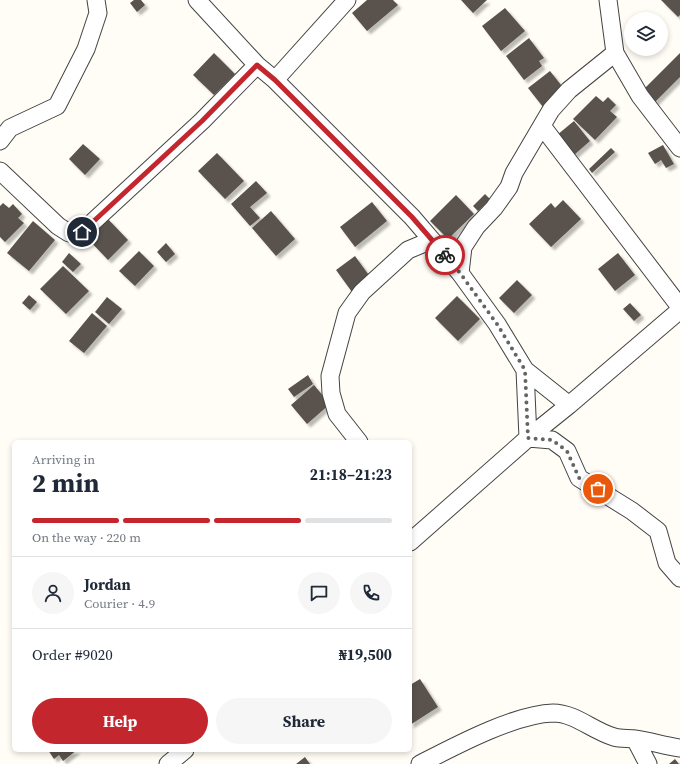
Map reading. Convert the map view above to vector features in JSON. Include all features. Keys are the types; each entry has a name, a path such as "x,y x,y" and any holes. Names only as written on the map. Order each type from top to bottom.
{"street":[{"path":"0,141 10,128 57,106 86,49 98,13 96,0"},
{"path":"197,0 257,65 275,80 412,217 460,273 497,324 525,370 569,406"},
{"path":"275,80 347,0"},
{"path":"608,0 615,53 640,96 680,148"},
{"path":"460,273 463,247 476,226 494,208 509,187 514,173 551,110 569,90 615,53"},
{"path":"0,171 58,226 69,233 82,232 202,121 257,65"},
{"path":"542,126 680,307"},
{"path":"358,440 338,414 331,392 330,376 347,313 362,292 408,250 432,240"},
{"path":"413,532 569,406 680,310"},
{"path":"525,370 528,438"},
{"path":"528,438 552,440 567,451 579,478 632,511 658,531 667,562 680,578"},
{"path":"420,764 453,747 519,720 554,713 574,717 603,733 616,738 635,739 680,748"},
{"path":"635,739 648,764"},
{"path":"168,764 183,752"}],"building":[{"path":"134,0 141,0 145,5 137,12 130,3"},
{"path":"367,0 393,0 398,5 367,31 352,13"},
{"path":"461,0 487,0 473,13"},
{"path":"661,0 680,0 680,15 678,17"},
{"path":"505,8 525,31 501,51 482,26"},
{"path":"529,38 544,58 539,61 542,66 524,80 506,56"},
{"path":"214,53 235,74 214,95 193,75"},
{"path":"680,53 680,77 654,103 642,91"},
{"path":"550,71 565,90 543,107 528,88"},
{"path":"596,96 603,102 608,97 616,105 610,111 617,117 595,140 573,119"},
{"path":"574,121 590,141 574,155 557,135"},
{"path":"83,144 100,159 85,175 69,159"},
{"path":"663,145 674,164 666,168 661,160 655,164 648,153"},
{"path":"611,148 615,152 592,173 589,169"},
{"path":"217,153 244,181 225,199 198,171"},
{"path":"256,181 267,193 250,207 260,218 250,226 231,204"},
{"path":"485,194 490,199 478,211 473,206"},
{"path":"456,195 474,214 448,239 430,221"},
{"path":"563,200 581,219 551,247 529,224 551,203 555,208"},
{"path":"372,202 387,221 355,247 340,227"},
{"path":"3,203 9,208 13,204 22,214 18,218 24,223 5,242 0,237 0,206"},
{"path":"271,211 295,239 276,256 252,228"},
{"path":"108,219 128,240 108,260 88,239"},
{"path":"33,221 55,240 29,271 7,253"},
{"path":"166,243 175,254 166,262 157,252"},
{"path":"139,251 154,266 135,286 119,271"},
{"path":"69,253 81,264 73,272 62,262"},
{"path":"618,253 635,275 615,291 598,269"},
{"path":"355,256 371,278 352,292 336,270"},
{"path":"63,266 89,291 66,314 40,289"},
{"path":"517,280 532,295 514,313 499,298"},
{"path":"29,295 37,302 30,310 22,303"},
{"path":"457,296 480,319 458,341 435,318"},
{"path":"107,297 122,309 109,324 95,312"},
{"path":"630,303 641,315 634,321 623,309"},
{"path":"92,313 107,326 84,353 69,341"},
{"path":"308,375 313,384 294,397 288,389"},
{"path":"314,385 330,404 307,424 291,405"},
{"path":"420,679 438,707 412,724 412,684"},
{"path":"49,752 74,752 63,761 59,755 54,759"},
{"path":"305,757 310,764 296,764"},
{"path":"675,759 679,764 669,764"}],"way so far":[{"path":"445,255 497,324 525,370 528,438 552,440 567,451 579,478 598,489"}],"route":[{"path":"82,232 202,121 257,65 275,80 412,217 445,255"}]}
